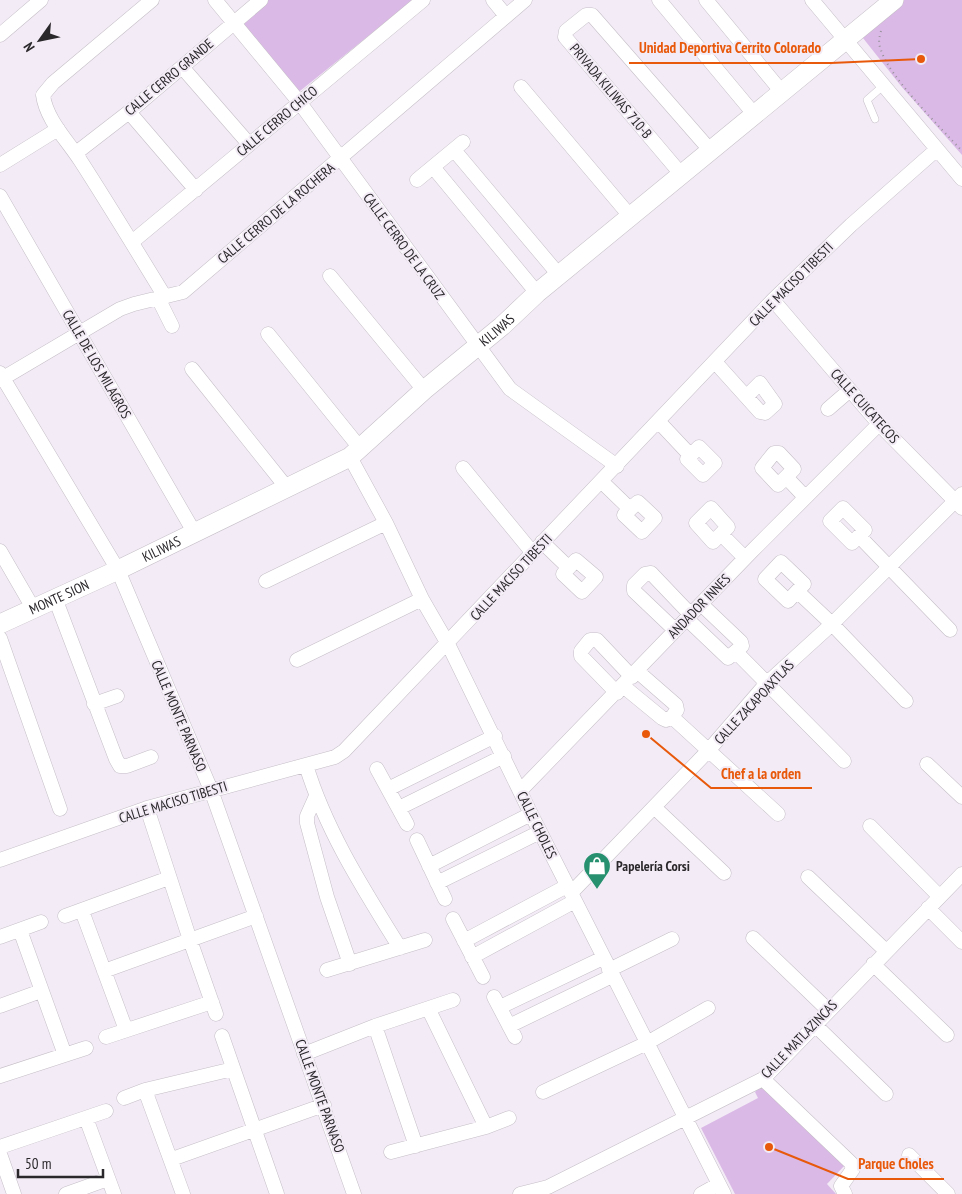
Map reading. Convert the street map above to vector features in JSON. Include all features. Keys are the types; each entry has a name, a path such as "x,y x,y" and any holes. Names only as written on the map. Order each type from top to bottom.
{"street":[{"path":"0,34 41,0"},
{"path":"152,0 53,82 43,94 44,104 58,129 76,153 132,242 161,298 172,326"},
{"name":"CALLE CERRO DE LA CRUZ","path":"215,0 300,103 478,347 516,395 617,466"},
{"name":"CALLE CERRO GRANDE","path":"76,153 129,112 261,0"},
{"name":"CALLE CERRO CHICO","path":"132,242 423,0"},
{"path":"493,0 506,16"},
{"name":"CALLE CERRO DE LA ROCHERA","path":"1,377 80,335 120,309 183,292 525,0"},
{"path":"660,0 754,114"},
{"path":"706,0 781,91"},
{"path":"812,0 962,179"},
{"name":"KILIWAS","path":"118,570 287,488 355,452 424,390 478,347 537,293 894,0"},
{"name":"PRIVADA KILIWAS 710-B","path":"681,174 565,37 566,30 586,15 592,15 710,150"},
{"path":"182,67 248,144"},
{"path":"521,87 630,216"},
{"path":"129,112 196,190"},
{"path":"0,165 58,129"},
{"path":"417,180 458,146 559,276"},
{"name":"CALLE MACISO TIBESTI","path":"0,860 147,808 335,757 344,751 448,644 532,552 617,466 773,300 851,225 936,150"},
{"path":"433,167 537,293"},
{"name":"CALLE DE LOS MILAGROS","path":"0,196 194,532"},
{"path":"330,276 424,390"},
{"name":"CALLE CUICATECOS","path":"773,300 879,424 960,501"},
{"name":"CALLE CHOLES","path":"268,334 355,452 422,599 448,644 495,736 531,814 721,1189"},
{"path":"715,362 747,396"},
{"path":"192,368 287,488"},
{"name":"CALLE MONTE PARNASO","path":"1,377 118,570 211,790 354,1194"},
{"path":"828,409 850,390"},
{"path":"659,422 690,454"},
{"name":"ANDADOR INNES","path":"520,790 627,682 745,558 879,424"},
{"path":"463,468 532,552"},
{"path":"787,478 805,497"},
{"path":"601,481 630,509"},
{"name":"CALLE ZACAPOAXTLAS","path":"571,894 708,751 766,684 832,624 889,567 960,501"},
{"path":"266,581 386,523"},
{"path":"722,535 745,558"},
{"path":"860,536 950,630"},
{"path":"542,542 568,567"},
{"path":"0,551 33,608"},
{"name":"MONTE SION","path":"0,624 118,570"},
{"path":"676,630 634,591 634,585 645,574 651,573 726,657 730,658 742,646 741,642 701,604"},
{"path":"798,592 832,624 906,701"},
{"path":"55,598 94,704 120,766 127,766 151,757"},
{"path":"297,660 422,599"},
{"path":"0,638 60,809"},
{"path":"736,652 844,760"},
{"path":"627,682 676,704 677,710 672,717 666,720 662,718 627,682"},
{"path":"94,704 116,696"},
{"path":"672,717 778,814"},
{"path":"388,789 495,736"},
{"path":"399,808 504,756"},
{"path":"927,764 962,797"},
{"path":"306,765 316,796 358,880 400,948"},
{"path":"377,769 407,824"},
{"path":"316,796 307,823 327,897 350,964"},
{"path":"654,807 724,873"},
{"path":"106,1037 126,1030 214,1008 147,808"},
{"path":"429,866 531,814"},
{"path":"870,826 939,896"},
{"path":"437,883 540,832"},
{"path":"417,840 445,899"},
{"name":"CALLE MATLAZINCAS","path":"520,1194 548,1187 763,1079 814,1024 962,874"},
{"path":"808,877 886,951"},
{"path":"65,916 169,878"},
{"path":"464,941 571,894"},
{"path":"472,957 571,894"},
{"path":"928,908 962,942"},
{"path":"82,911 126,1030"},
{"path":"104,971 256,916"},
{"path":"453,919 483,977"},
{"path":"0,937 41,922"},
{"path":"20,930 65,1055"},
{"path":"753,938 828,1010"},
{"path":"608,968 512,1032 497,1002 608,968 672,939"},
{"path":"327,970 426,940"},
{"path":"873,964 946,1035"},
{"path":"0,1006 41,990"},
{"path":"304,1054 375,1026 429,1010 453,1000"},
{"path":"543,1092 647,1043 708,1008"},
{"path":"429,1010 486,1127"},
{"path":"814,1024 886,1094"},
{"path":"375,1026 416,1146"},
{"path":"222,1036 254,1130 272,1193"},
{"path":"0,1076 86,1048"},
{"path":"124,1098 146,1090 233,1069"},
{"path":"763,1079 851,1163 853,1168 851,1173 841,1186 845,1194"},
{"path":"146,1090 183,1194"},
{"path":"172,1159 324,1105"},
{"path":"0,1147 106,1111"},
{"path":"86,1118 114,1194"},
{"path":"391,1152 486,1127 509,1118"},
{"path":"0,1154 14,1194"},
{"path":"909,1155 948,1194"},
{"path":"66,1194 108,1179"},
{"path":"701,1194 721,1189"}],"lane":[{"path":"875,119 867,100 883,86"}],"path":[{"path":"882,28 879,39 881,50 892,70 962,151"}],"shaded area":[{"path":"268,0 413,0 295,95 239,24"},
{"path":"899,0 962,0 962,155 901,86 859,33"},
{"path":"763,1084 845,1165 827,1184 836,1194 735,1194 701,1128 758,1098 755,1092"}],"place":[{"name":"Unidad Deportiva Cerrito Colorado","path":"921,59"},
{"name":"Chef a la orden","path":"646,734"},
{"name":"Papelería Corsi","path":"597,890"},
{"name":"Parque Choles","path":"769,1147"}]}
